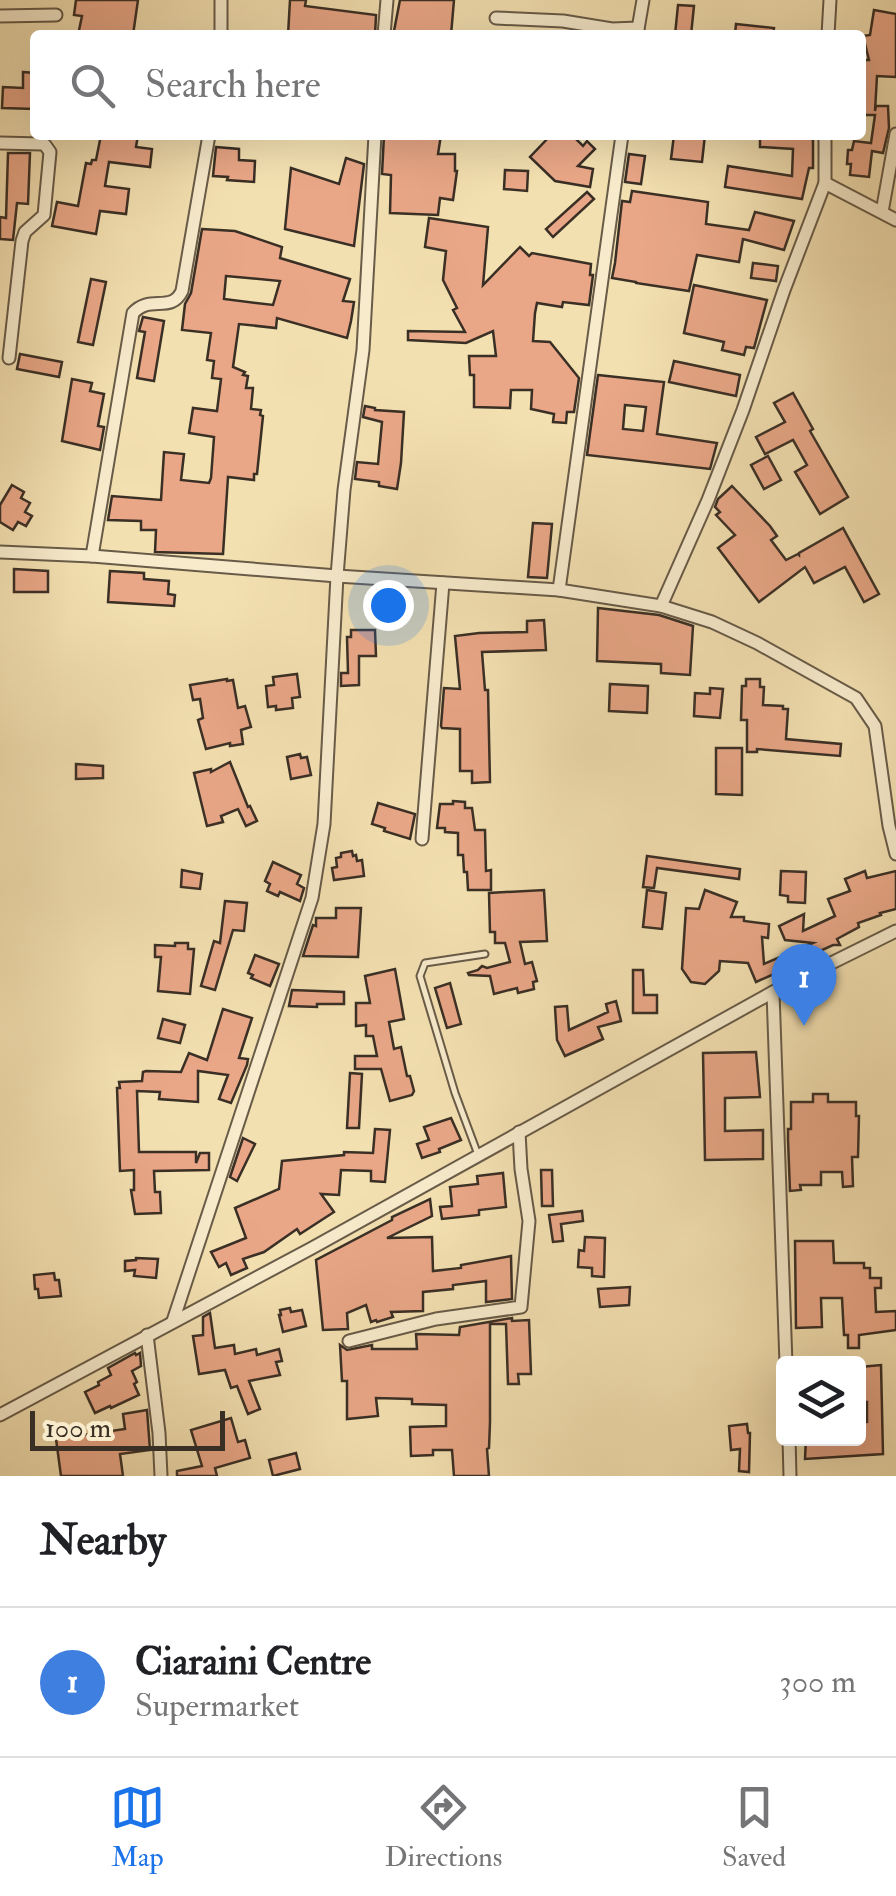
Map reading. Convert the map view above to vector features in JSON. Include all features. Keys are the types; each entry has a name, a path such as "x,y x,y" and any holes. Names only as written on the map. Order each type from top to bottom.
{"street":[{"path":"221,0 221,30"},
{"path":"385,30 388,0"},
{"path":"638,30 643,0"},
{"path":"828,30 830,0"},
{"path":"0,16 56,15"},
{"path":"496,18 563,21 621,30"},
{"path":"882,212 896,134"},
{"path":"92,556 133,312 149,302 171,303 182,291 208,140"},
{"path":"173,1321 312,898 324,824 337,576 363,350 375,140"},
{"path":"559,590 621,140"},
{"path":"661,606 743,410 825,183 825,140"},
{"path":"0,143 42,144 50,152 44,215 26,232 22,242 9,358"},
{"path":"825,183 896,220"},
{"path":"0,552 559,590 661,606 712,622 757,643 864,706 875,726 896,854"},
{"path":"422,839 443,583"},
{"path":"0,1415 312,1248 773,992 896,931"},
{"path":"773,992 786,1356"},
{"path":"349,1341 436,1319 521,1306 529,1222 520,1132"},
{"path":"147,1335 161,1476"},
{"path":"789,1446 790,1476"}],"lane":[{"path":"478,1155 420,976 425,963 485,954"}],"building":[{"path":"76,0 138,0 134,30 79,30 82,16 74,15"},
{"path":"290,0 306,0 305,6 376,15 375,30 288,30"},
{"path":"400,0 454,0 451,30 394,30"},
{"path":"678,5 694,6 692,30 676,30"},
{"path":"874,10 896,14 896,77 877,76 875,111 876,106 888,106 889,128 883,153 872,151 869,177 850,175 851,164 847,164 848,150 852,150 854,141 871,143 875,115 866,115 866,36 870,35"},
{"path":"736,24 774,28 774,30 735,30"},
{"path":"23,72 30,73 30,109 2,108 3,87 23,88"},
{"path":"100,140 137,140 136,147 152,149 150,167 109,162 105,186 129,189 126,214 100,211 96,234 52,226 57,202 78,206 86,163 96,160"},
{"path":"384,140 440,140 438,154 455,154 453,200 440,198 438,215 390,213 391,175 382,174"},
{"path":"546,140 577,140 583,146 587,141 595,149 578,166 593,169 590,187 555,181 530,157"},
{"path":"673,140 704,140 702,162 671,159"},
{"path":"760,140 813,140 813,168 809,168 802,199 725,187 728,166 792,176 793,149 760,147"},
{"path":"216,147 239,149 239,160 255,161 254,182 213,176"},
{"path":"8,153 30,153 28,204 17,203 13,240 0,239 0,217 6,218"},
{"path":"629,154 645,156 641,184 625,182"},
{"path":"346,158 364,164 354,246 285,229 291,168 339,184"},
{"path":"505,170 528,171 527,191 504,189"},
{"path":"632,191 708,202 706,224 749,230 755,212 794,221 784,250 743,239 739,262 697,255 689,291 636,283 612,278 622,201 630,202"},
{"path":"587,192 594,199 553,237 546,229"},
{"path":"429,218 488,227 483,285 520,247 529,256 532,253 591,264 589,305 563,302 562,307 537,303 535,313 533,341 550,342 579,378 574,412 567,412 566,423 553,422 554,414 531,409 532,390 511,390 510,408 474,407 474,375 470,375 469,356 496,356 493,331 466,343 408,340 408,331 465,332 443,280 446,251 425,247"},
{"path":"202,229 235,231 282,247 280,258 350,279 343,301 354,302 347,338 277,318 276,328 239,324 233,367 248,376 246,388 253,388 251,409 261,410 263,416 254,480 228,477 223,554 155,552 156,530 141,530 141,521 108,520 112,496 161,500 164,452 184,454 181,480 209,483 211,478 214,437 189,433 193,408 217,411 221,379 212,378 214,361 207,360 211,333 182,330 185,304 191,293","holes":["226,276 280,281 273,305 224,299"]},
{"path":"753,263 778,266 776,281 751,278"},
{"path":"91,279 106,282 93,345 78,342"},
{"path":"694,285 767,300 754,348 746,347 744,355 722,350 724,342 684,333"},
{"path":"143,317 164,321 154,381 137,378 145,332 139,331"},
{"path":"20,354 62,362 59,377 17,369"},
{"path":"674,361 740,375 736,396 669,382"},
{"path":"598,375 664,382 657,434 717,443 710,469 587,455","holes":["625,405 646,407 643,431 623,429"]},
{"path":"72,379 92,383 90,391 104,394 98,426 104,427 100,450 62,441"},
{"path":"793,393 848,497 820,514 795,472 807,465 793,440 765,454 756,437 785,422 774,403"},
{"path":"365,406 404,412 397,489 355,479 357,462 378,464 382,422 363,417"},
{"path":"768,456 781,480 764,489 751,465"},
{"path":"12,485 24,492 21,498 30,503 25,512 32,516 26,526 18,522 13,530 0,522 0,505"},
{"path":"732,486 770,526 777,536 771,540 786,560 843,528 879,594 864,602 845,567 814,583 805,567 759,602 718,548 735,535 716,515 720,512 715,507"},
{"path":"533,523 552,524 547,578 528,577"},
{"path":"14,569 48,571 48,592 14,592"},
{"path":"110,571 144,573 144,579 169,581 168,594 175,595 174,606 108,602"},
{"path":"598,608 659,615 693,626 690,675 661,673 661,664 597,661"},
{"path":"544,620 546,650 482,652 488,690 490,782 472,783 472,771 460,771 460,729 441,726 444,688 460,689 455,636 527,632 527,621"},
{"path":"351,630 375,630 376,656 359,656 359,685 341,686 341,673 348,673 347,637 351,637"},
{"path":"297,674 300,697 292,698 293,708 268,707 266,686 274,685 273,677"},
{"path":"746,679 760,679 760,687 764,687 763,705 788,709 786,739 841,744 840,756 757,749 747,752 747,720 741,720 742,686 746,686"},
{"path":"233,680 238,708 245,706 251,727 241,730 243,744 206,749 198,720 203,718 200,699 193,700 190,685"},
{"path":"610,684 648,686 647,713 609,711"},
{"path":"710,688 723,689 720,718 694,716 695,693 710,694"},
{"path":"716,748 742,748 742,795 716,794"},
{"path":"300,754 301,758 307,757 311,775 291,779 287,757"},
{"path":"230,762 257,821 246,826 238,809 221,816 223,822 207,826 194,773 211,772"},
{"path":"76,764 103,766 103,778 76,779"},
{"path":"465,802 465,808 472,808 475,830 485,830 486,871 491,870 491,890 468,890 463,855 458,855 458,833 437,828 440,804"},
{"path":"378,803 415,814 410,839 372,824"},
{"path":"352,851 357,861 362,860 364,876 334,880 332,868 337,867 336,858"},
{"path":"647,856 740,869 739,879 657,868 654,888 643,887"},
{"path":"273,862 301,875 297,884 304,888 300,901 267,891 270,884 265,881"},
{"path":"182,870 202,874 200,889 181,887"},
{"path":"781,871 806,872 805,903 788,902 788,896 780,895"},
{"path":"865,871 867,878 896,871 896,909 858,923 859,927 837,939 840,945 756,982 748,963 720,961 719,971 705,984 691,982 682,969 686,908 699,909 705,890 737,902 731,917 769,924 768,938 762,937 764,964 813,943 785,940 779,926 804,914 803,931 835,916 828,899 850,891 845,879"},
{"path":"544,890 547,941 520,942 525,964 532,962 537,981 533,982 534,989 518,993 517,988 494,994 490,976 468,973 482,966 510,962 505,943 495,943 495,932 490,932 489,893"},
{"path":"647,890 666,893 662,929 643,927"},
{"path":"225,901 247,903 244,931 233,930 215,990 201,986 214,941 220,943"},
{"path":"336,908 361,908 358,957 303,956 316,918 336,918"},
{"path":"188,943 188,949 194,949 190,994 158,991 161,957 155,957 155,945"},
{"path":"255,955 279,964 270,986 248,973"},
{"path":"395,969 404,1019 389,1022 394,1049 401,1047 414,1091 390,1101 381,1069 355,1069 355,1056 377,1056 373,1036 366,1036 366,1025 356,1026 356,1003 370,1003 365,976"},
{"path":"633,970 643,970 644,995 657,995 657,1013 633,1013"},
{"path":"450,983 461,1024 447,1028 435,988"},
{"path":"292,990 344,992 344,1004 289,1006"},
{"path":"616,1001 621,1021 598,1027 603,1039 565,1056 557,1040 555,1007 567,1006 569,1030 608,1012 606,1004"},
{"path":"223,1009 252,1018 239,1058 248,1059 247,1065 231,1103 219,1099 228,1075 198,1071 198,1102 159,1099 160,1092 137,1091 139,1152 196,1152 196,1163 200,1153 209,1153 209,1170 154,1171 161,1213 135,1214 131,1190 134,1170 120,1171 119,1082 142,1081 146,1071 181,1072 189,1053 207,1060"},
{"path":"163,1019 185,1025 180,1043 158,1038"},
{"path":"756,1052 760,1097 725,1098 725,1131 763,1130 763,1159 705,1160 703,1053"},
{"path":"350,1073 362,1074 359,1128 347,1128"},
{"path":"813,1094 828,1094 828,1102 856,1102 858,1157 852,1157 853,1186 843,1187 842,1172 821,1172 821,1185 800,1185 801,1190 790,1191 791,1102 813,1102"},
{"path":"451,1118 461,1140 422,1158 417,1144 429,1140 424,1127"},
{"path":"375,1129 390,1130 385,1182 371,1181 371,1171 341,1170 339,1195 321,1194 334,1212 300,1234 297,1229 264,1252 243,1259 247,1268 231,1275 226,1263 219,1267 211,1252 246,1238 235,1208 279,1189 282,1161 344,1152 373,1153"},
{"path":"243,1138 255,1144 237,1181 230,1177"},
{"path":"541,1170 552,1170 553,1206 542,1206"},
{"path":"503,1173 506,1207 442,1219 440,1207 452,1206 450,1187 478,1184 477,1176"},
{"path":"430,1199 432,1216 387,1238 432,1237 433,1271 511,1256 512,1299 486,1302 486,1281 453,1285 453,1289 423,1292 423,1311 391,1312 393,1317 371,1322 366,1305 347,1313 348,1329 323,1330 316,1260"},
{"path":"582,1211 583,1221 561,1224 563,1241 553,1242 549,1215"},
{"path":"585,1237 605,1238 604,1277 592,1276 592,1268 578,1267"},
{"path":"795,1241 833,1241 834,1263 864,1263 864,1268 870,1268 870,1278 881,1278 881,1288 875,1288 876,1312 896,1311 896,1330 859,1335 859,1348 848,1348 842,1298 821,1298 822,1327 796,1328"},
{"path":"158,1259 156,1278 134,1276 135,1270 125,1271 125,1261"},
{"path":"54,1273 61,1296 39,1298 34,1275"},
{"path":"630,1287 629,1305 600,1307 598,1289"},
{"path":"290,1308 291,1312 302,1310 306,1326 283,1332 280,1310"},
{"path":"210,1313 215,1348 234,1345 235,1354 256,1349 257,1355 279,1349 282,1361 276,1362 280,1375 249,1381 260,1409 248,1414 237,1386 231,1388 225,1370 199,1374 193,1336 203,1335 203,1317"},
{"path":"512,1318 529,1320 531,1374 518,1374 519,1384 508,1384 506,1324 490,1324 489,1476 454,1476 452,1450 411,1456 410,1427 446,1426 446,1405 376,1398 378,1416 347,1419 347,1381 342,1381 340,1345 347,1350 372,1345 372,1349 417,1349 416,1334 459,1335 460,1327"},
{"path":"140,1353 141,1366 132,1371 139,1395 95,1413 85,1392 111,1375 108,1368"},
{"path":"881,1365 883,1454 805,1459 806,1446 866,1446 866,1366"},
{"path":"147,1410 150,1450 120,1454 123,1476 61,1476 56,1439 125,1429 123,1414"},
{"path":"231,1418 238,1442 245,1440 250,1458 215,1468 217,1476 177,1476 177,1471 202,1466 191,1430"},
{"path":"747,1424 749,1472 739,1471 740,1449 731,1450 729,1426"},
{"path":"296,1453 300,1469 273,1476 269,1460"}],"place":[{"name":"Ciaraini Centre","path":"804,1026"}]}
